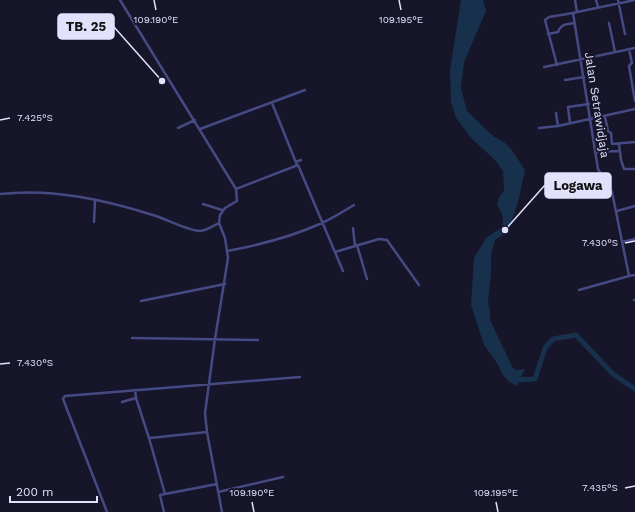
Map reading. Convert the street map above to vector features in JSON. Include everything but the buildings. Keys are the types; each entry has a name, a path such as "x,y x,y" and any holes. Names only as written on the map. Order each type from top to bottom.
{"street":[{"path":"120,0 236,189 237,201 222,210 220,215 219,223 223,229 228,258 205,413 207,432 222,512"},
{"path":"575,0 577,12"},
{"path":"596,0 598,7"},
{"path":"557,65 545,19 552,16 573,13 618,2 635,0"},
{"path":"618,2 625,34"},
{"name":"Jalan Setrawidjaja","path":"573,13 600,174 611,189 617,211 629,276"},
{"path":"548,34 558,32 559,28 564,25 575,23"},
{"path":"609,23 615,52"},
{"path":"544,67 635,48"},
{"path":"629,49 632,63 629,66 633,82 635,101"},
{"path":"565,80 584,77"},
{"path":"200,129 305,90"},
{"path":"272,103 343,271"},
{"path":"570,123 568,107 589,104"},
{"path":"539,128 591,120 635,109"},
{"path":"556,113 558,126"},
{"path":"605,117 607,129 611,133 612,144 635,142"},
{"path":"178,128 195,120"},
{"path":"619,144 620,160 624,169 635,169"},
{"path":"596,152 619,151"},
{"path":"296,162 301,160"},
{"path":"236,189 298,165"},
{"path":"0,194 52,194 95,200 157,216 196,231 203,231 219,223"},
{"path":"94,222 95,200"},
{"path":"203,204 222,210"},
{"path":"227,251 285,238 322,223 354,205"},
{"path":"617,211 635,206"},
{"path":"353,228 356,246 367,278"},
{"path":"622,242 635,239"},
{"path":"335,252 379,240 387,240 419,286"},
{"path":"579,290 635,275"},
{"path":"142,301 224,284"},
{"path":"132,338 258,340"},
{"path":"107,512 63,399 65,396 300,378"},
{"path":"136,390 136,398 165,494"},
{"path":"122,402 136,398"},
{"path":"149,438 207,432"},
{"path":"218,492 283,477"},
{"path":"164,512 160,495 217,484"}],"water":[{"path":"461,0 483,0 486,11 464,62 461,88 467,111 493,136 505,143 511,149 525,170 519,198 509,231 495,240 491,254 491,274 488,302 490,320 513,368 517,370 525,369 517,386 509,382 502,374 499,366 484,345 471,305 474,258 486,238 502,227 503,217 497,204 499,197 504,191 503,171 495,160 472,139 456,118 451,102 450,70"}],"waterway":[{"path":"515,379 535,379 545,348 553,339 576,335 613,374 635,389"}],"place":[{"name":"TB. 25","path":"162,81"},
{"name":"Logawa","path":"505,230"}]}
